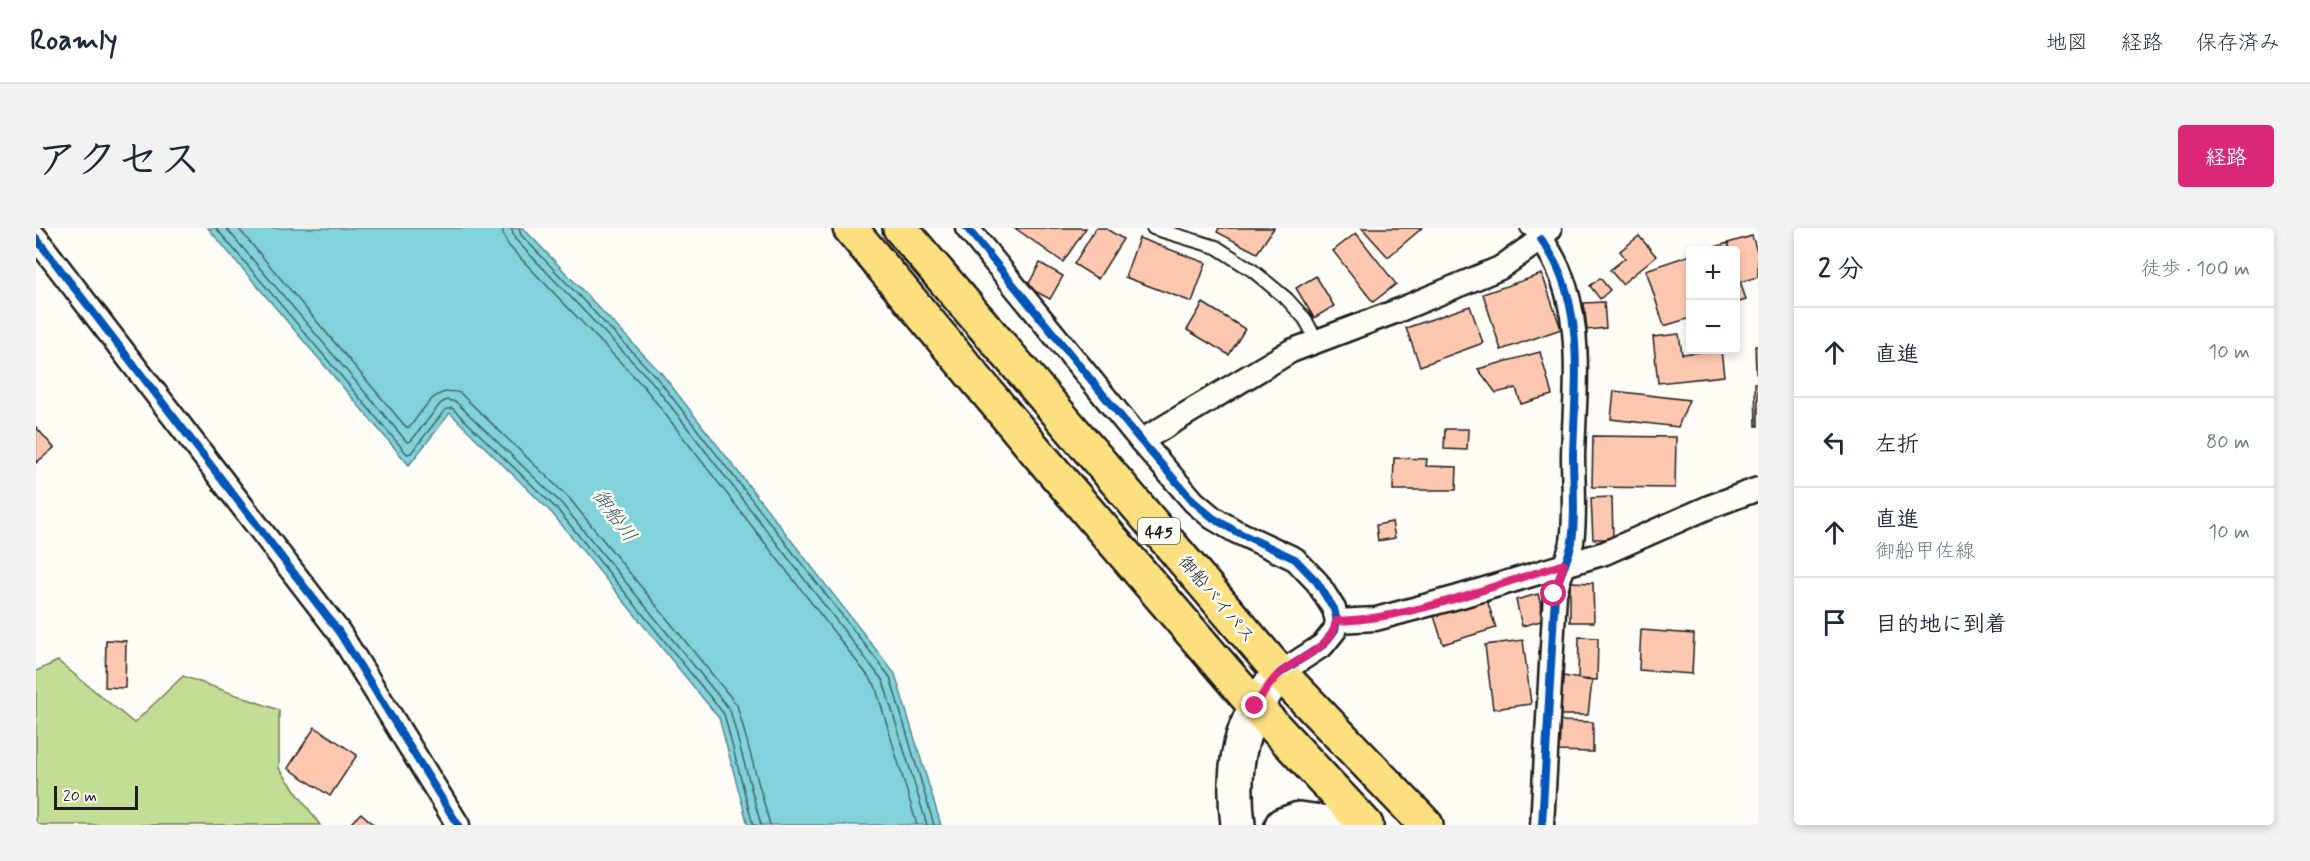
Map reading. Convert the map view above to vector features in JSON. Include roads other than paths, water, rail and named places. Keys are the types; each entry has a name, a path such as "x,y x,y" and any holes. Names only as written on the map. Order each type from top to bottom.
{"highway":[{"name":"445","path":"850,228 1041,457 1255,706 1366,825"},
{"name":"御船バイパス","path":"900,228 1280,673 1426,825"}],"main road":[{"path":"1238,825 1234,791 1235,769 1255,706 1280,673"},
{"path":"1282,825 1299,819 1344,825"}],"street":[{"path":"968,228 1141,441 1194,502 1235,531 1294,559 1317,582 1334,609 1335,630 1323,645 1280,673"},
{"path":"1141,441 1291,351 1500,268 1540,232 1561,271 1570,300 1574,331 1572,543 1554,594 1542,825"},
{"path":"36,238 339,632 458,825"},
{"path":"1336,621 1376,619 1605,553 1709,507 1758,489"}],"lane":[{"path":"1153,228 1216,247 1252,270 1287,299 1305,320 1317,341"}],"water":[{"name":"御船川","path":"208,228 523,228 662,374 895,674 941,825 748,825 719,718 552,513 450,413 409,465"}]}
